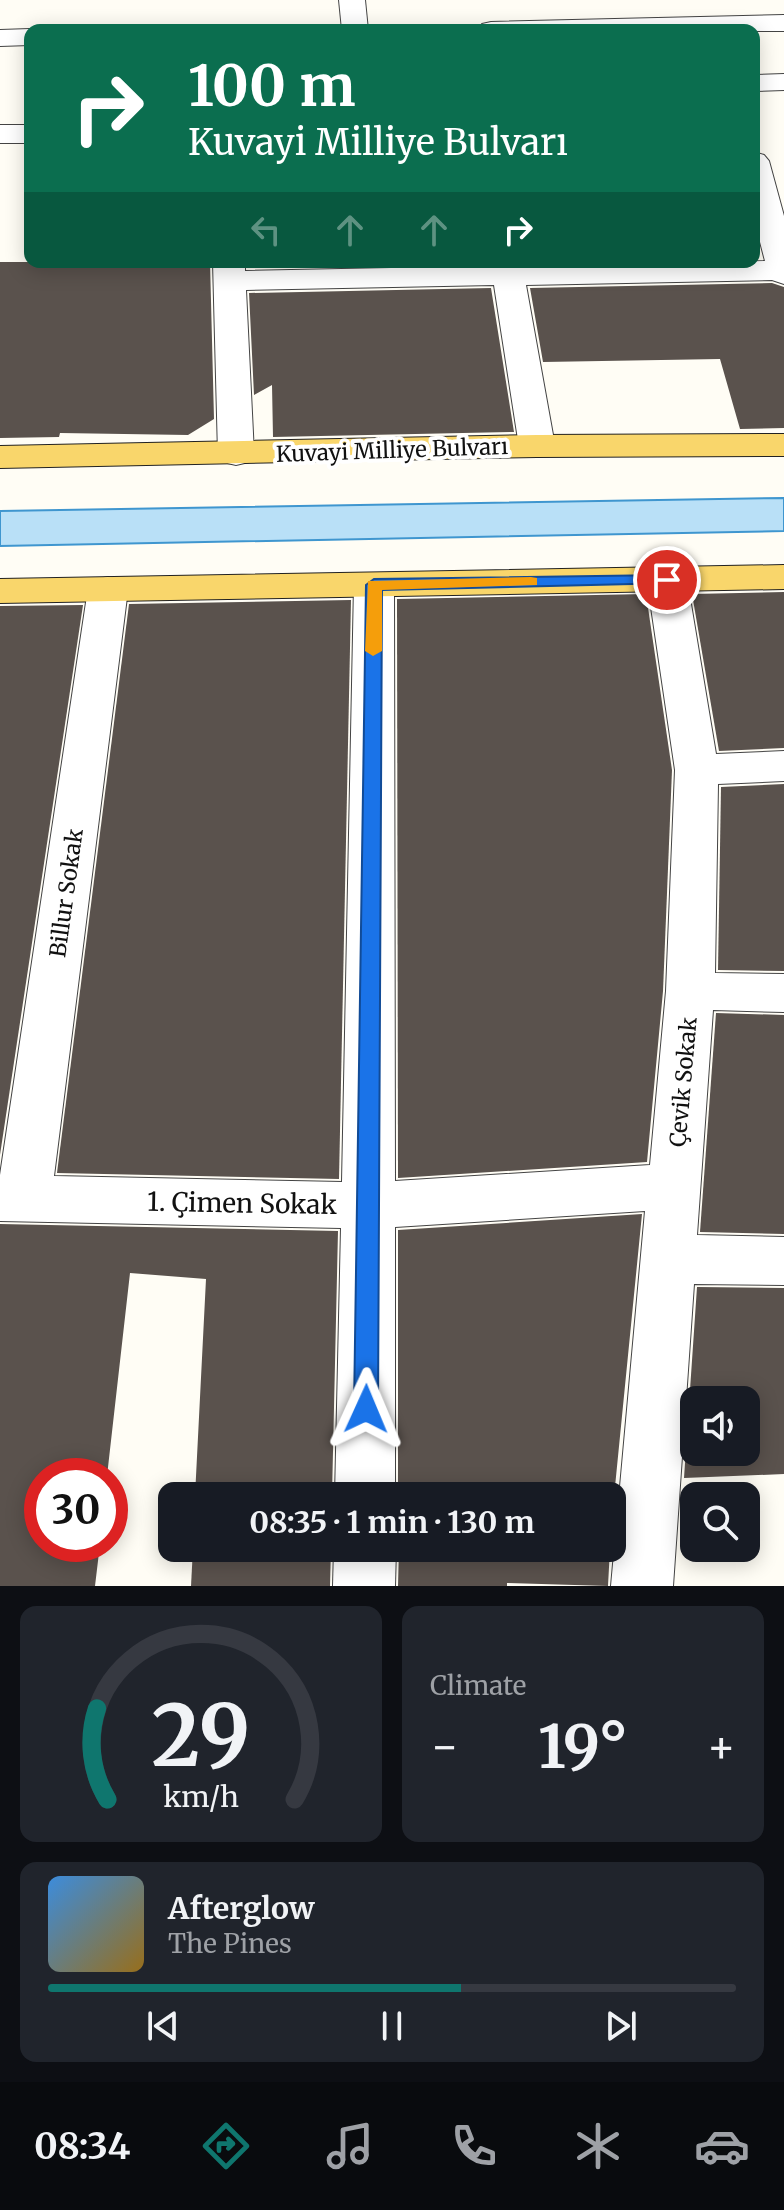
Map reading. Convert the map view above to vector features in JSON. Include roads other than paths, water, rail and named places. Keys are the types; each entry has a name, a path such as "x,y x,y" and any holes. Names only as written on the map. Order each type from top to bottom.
{"main road":[{"name":"Kuvayi Milliye Bulvarı","path":"0,457 537,446 784,445"},
{"path":"0,591 784,577"}],"street":[{"path":"352,0 354,24"},
{"path":"641,0 652,24"},
{"path":"740,24 784,23"},
{"path":"0,38 24,37"},
{"path":"760,83 784,82"},
{"path":"0,134 24,134"},
{"path":"236,454 229,272 507,268 784,272 760,183"},
{"path":"507,268 537,446"},
{"name":"Çevik Sokak","path":"642,1586 690,991 697,770 667,580"},
{"path":"365,1482 374,585"},
{"name":"Billur Sokak","path":"12,1198 108,589"},
{"path":"697,770 784,766"},
{"path":"690,991 784,993"},
{"name":"1. Çimen Sokak","path":"12,1198 368,1206 675,1186"},
{"path":"669,1259 784,1261"},
{"path":"364,1586 365,1562"}],"water":[{"path":"784,498 784,531 0,546 0,511"}]}
